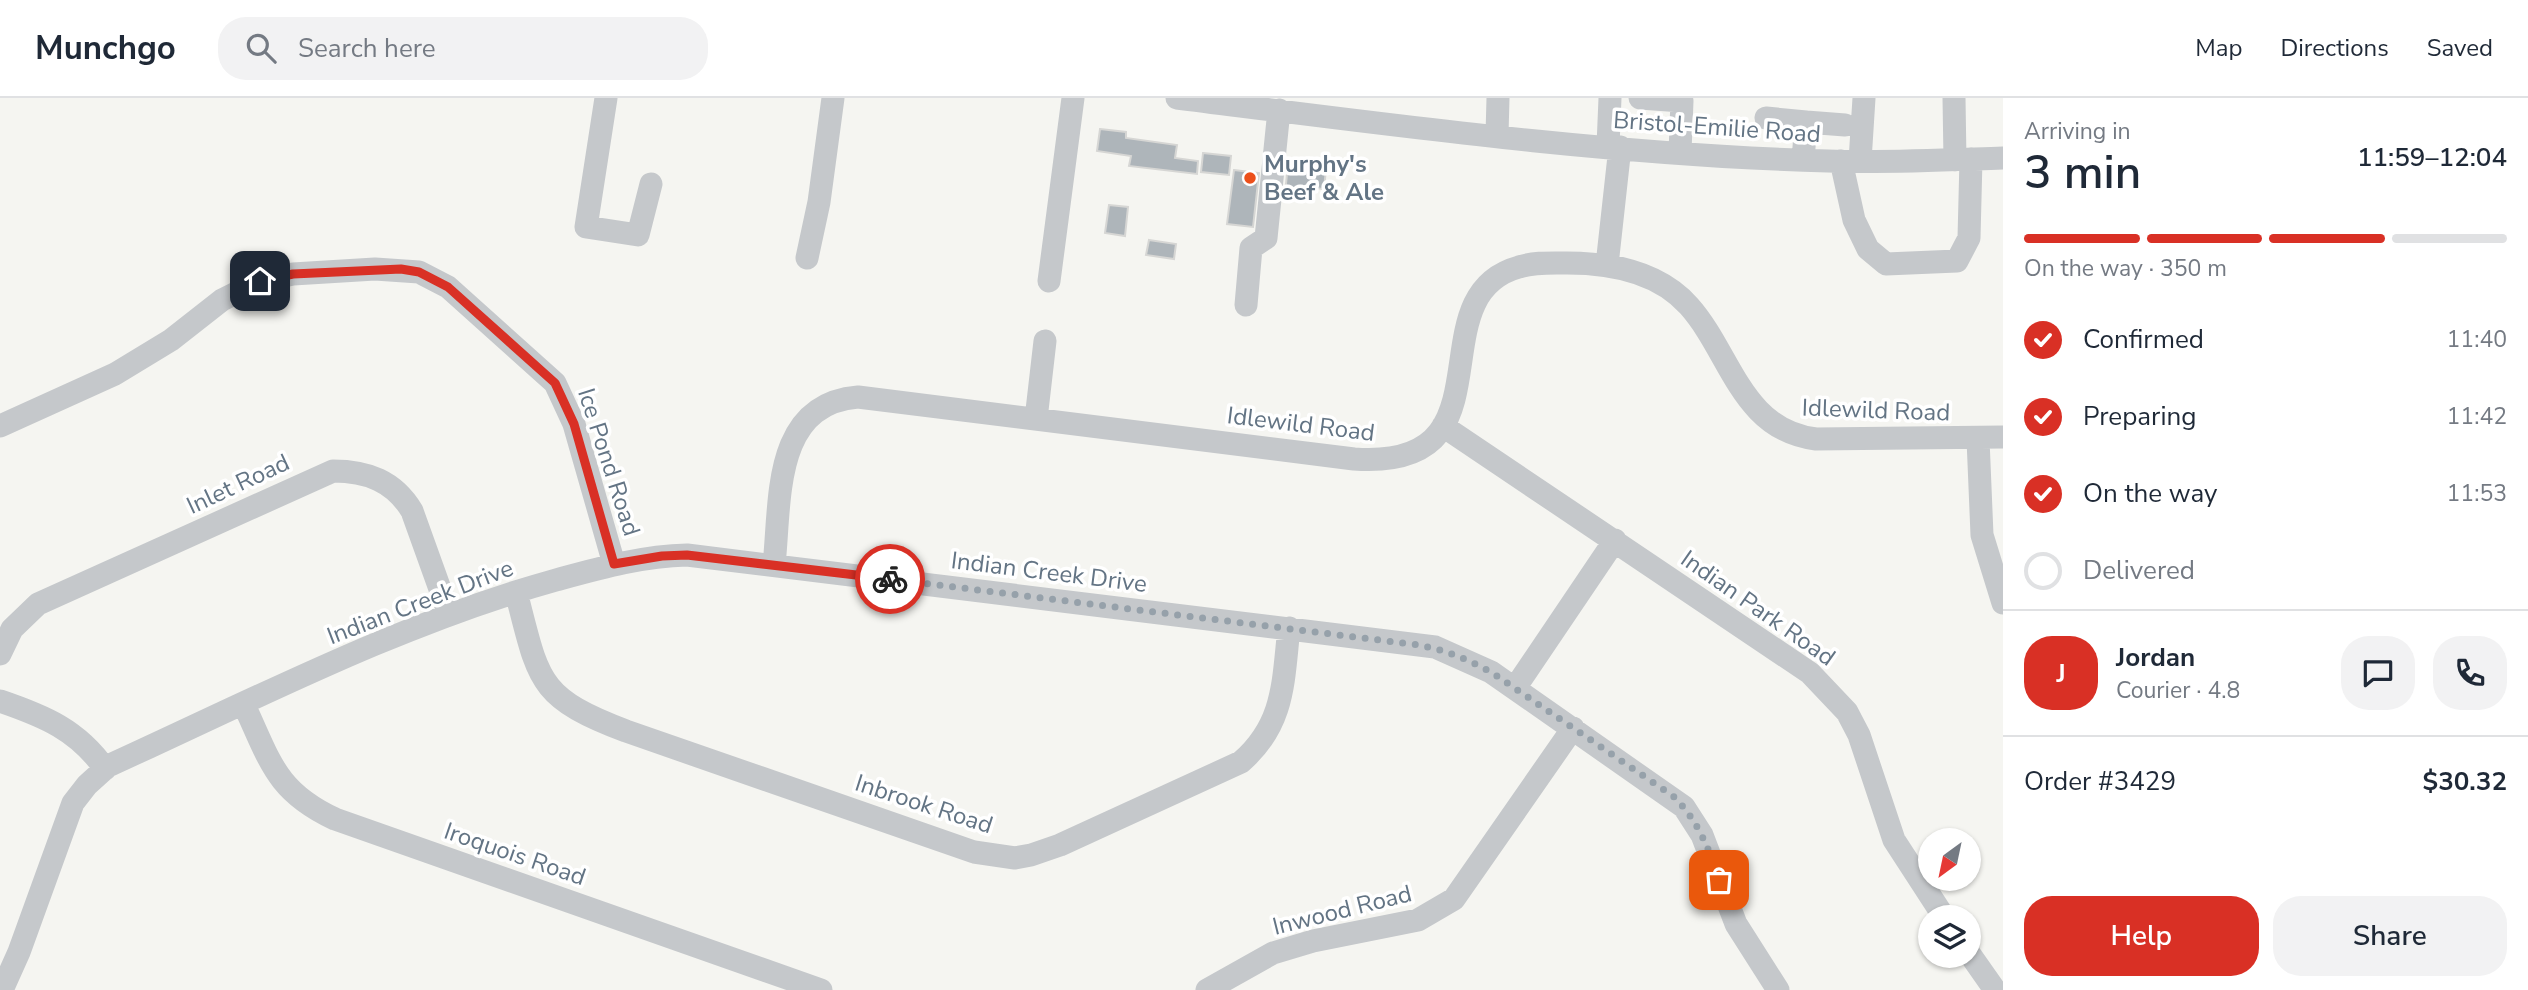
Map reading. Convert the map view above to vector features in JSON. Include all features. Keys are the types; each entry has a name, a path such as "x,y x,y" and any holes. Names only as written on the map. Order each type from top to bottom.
{"street":[{"path":"606,98 586,227 638,234 651,184"},
{"path":"807,258 819,202 833,98"},
{"path":"1049,281 1073,98"},
{"name":"Bristol-Emilie Road","path":"1177,98 1497,135 1680,152 1851,161 2003,158"},
{"path":"1497,98 1497,135"},
{"path":"1607,265 1614,146 1610,98"},
{"path":"1640,98 1682,101 1680,152"},
{"path":"1864,98 1851,161 1854,220 1868,249 1886,264 1957,261 1969,238 1963,160 1954,98"},
{"path":"1246,305 1251,248 1266,238 1279,110"},
{"path":"1766,118 1845,125"},
{"path":"1803,160 1807,122"},
{"name":"Idlewild Road","path":"774,565 785,468 791,444 804,419 820,407 843,398 858,397 1382,461 1417,452 1443,426 1455,398 1466,325 1492,282 1519,267 1538,264 1607,265 1653,279 1689,306 1738,384 1766,418 1787,433 1816,439 2003,437"},
{"name":"Ice Pond Road","path":"0,426 80,392 137,362 222,300 260,281 293,274 375,269 419,272 448,287 555,383 574,424 614,564"},
{"path":"1036,419 1045,341"},
{"name":"Indian Park Road","path":"1443,426 1810,673 1837,698 1859,735 1894,840 1936,905"},
{"path":"1978,439 1982,535 2003,603"},
{"name":"Inlet Road","path":"0,654 12,629 38,604 333,471 371,475 405,498 449,614"},
{"path":"1515,688 1615,540"},
{"name":"Indian Creek Drive","path":"2,990 10,949 74,803 105,769 449,614 614,564 687,555 1435,647 1462,657 1515,688 1684,807 1702,835 1736,923 1778,990"},
{"name":"Inbrook Road","path":"516,592 541,678 562,701 574,709 626,731 974,852 1015,858 1060,845 1241,762 1260,746 1277,715 1289,628"},
{"path":"0,701 54,720 73,732 91,749 105,769"},
{"name":"Iroquois Road","path":"244,705 281,781 308,806 335,819 821,990"},
{"name":"Inwood Road","path":"1207,990 1273,953 1313,941 1411,922 1432,914 1454,899 1573,728"},
{"path":"1979,968 1994,990"}],"building":[{"path":"1100,129 1126,132 1126,138 1177,145 1175,158 1198,161 1197,174 1129,166 1131,156 1097,151"},
{"path":"1203,153 1231,156 1229,175 1201,172"},
{"path":"1288,164 1326,169 1324,189 1302,187 1301,196 1285,194"},
{"path":"1234,170 1259,173 1253,227 1227,224"},
{"path":"1109,205 1128,207 1125,236 1105,233"},
{"path":"1149,240 1176,244 1174,259 1146,255"}],"way so far":[{"path":"890,579 1435,647 1491,672 1673,796 1684,807 1702,835 1719,880"}],"place":[{"name":"Murphy's Beef & Ale","path":"1250,178"}],"route":[{"path":"260,281 293,274 401,269 419,272 448,287 541,367 563,396 574,424 614,564 687,555 890,579"}]}
